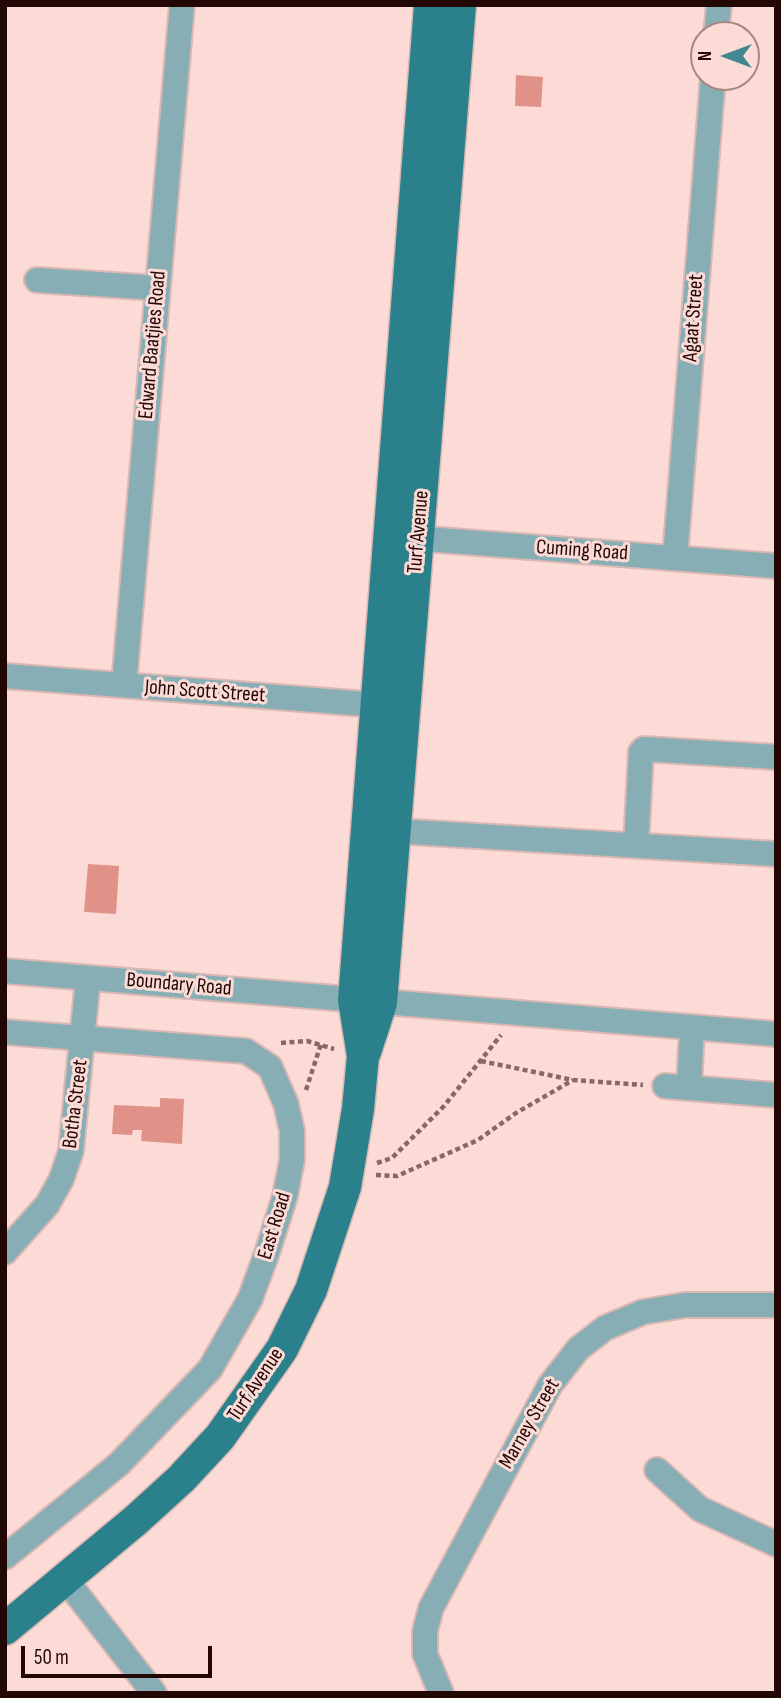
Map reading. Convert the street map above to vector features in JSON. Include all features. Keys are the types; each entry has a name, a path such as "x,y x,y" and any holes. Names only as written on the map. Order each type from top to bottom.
{"main road":[{"name":"Turf Avenue","path":"404,538 430,5"},
{"name":"Turf Avenue","path":"5,1629 181,1479 220,1437 282,1349 311,1290 330,1240 347,1174 358,1109 404,538 460,5"},
{"name":"Turf Avenue","path":"367,1001 395,831 391,706"}],"street":[{"name":"Edward Baatjies Road","path":"124,685 181,5"},
{"name":"Agaat Street","path":"675,558 712,91"},
{"path":"37,280 158,288"},
{"name":"Cuming Road","path":"404,538 776,566"},
{"name":"John Scott Street","path":"5,676 391,706"},
{"path":"636,845 641,752 644,749 776,757"},
{"path":"395,831 776,854"},
{"name":"Boundary Road","path":"5,971 367,1001"},
{"name":"Botha Street","path":"5,1252 30,1228 61,1180 74,1138 88,978"},
{"path":"367,1001 776,1034"},
{"path":"692,1027 677,1087 776,1095"},
{"path":"5,1032 246,1051"},
{"name":"East Road","path":"5,1557 149,1437 210,1369 250,1299 285,1196 292,1160 292,1131 286,1104 270,1067 246,1051"},
{"name":"Marney Street","path":"441,1693 425,1654 425,1631 430,1608 550,1385 578,1349 605,1328 643,1312 685,1306 776,1306"},
{"path":"657,1470 678,1493 700,1508 776,1544"},
{"path":"65,1579 154,1693"}],"path":[{"path":"347,1174 392,1158 444,1106 516,1014"},
{"path":"246,1051 307,1041 363,1056"},
{"path":"481,1060 572,1080 677,1087"},
{"path":"347,1174 397,1176 478,1140 516,1113 572,1080"}],"building":[{"path":"516,75 543,77 541,107 515,106"},
{"path":"88,864 119,866 116,914 84,912"},
{"path":"160,1098 184,1099 182,1144 141,1141 142,1130 133,1130 132,1135 112,1134 114,1105 160,1107"}]}
